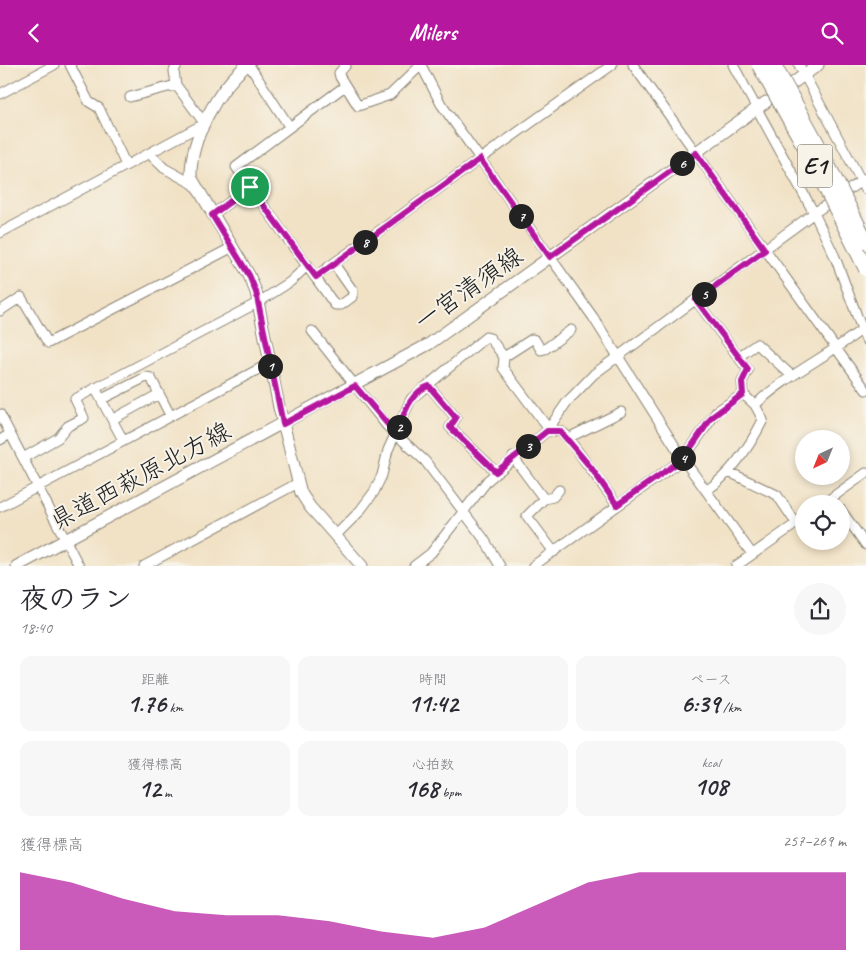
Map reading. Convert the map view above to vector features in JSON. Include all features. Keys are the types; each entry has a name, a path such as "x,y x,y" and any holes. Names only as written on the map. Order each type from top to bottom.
{"highway":[{"name":"E1","path":"759,65 806,149 866,269"},
{"name":"E1","path":"774,65 817,143 866,241"}],"main road":[{"path":"248,65 234,76 222,91 204,126 191,166 193,184 249,275 259,302 283,424 298,483 310,507 362,566"},
{"path":"793,83 801,70 818,65"},
{"name":"一宮清須線","path":"283,424 429,344 766,102"},
{"name":"県道西萩原北方線","path":"17,566 283,424"}],"street":[{"path":"0,94 54,65"},
{"path":"70,65 89,101 99,108 126,165"},
{"path":"75,65 88,90 84,92"},
{"path":"0,233 198,127 204,126 176,85 174,71 176,65"},
{"path":"248,65 289,126"},
{"path":"346,65 339,73 358,106 390,95 421,65 441,104 620,355 683,459 752,554"},
{"path":"316,277 612,65"},
{"path":"633,65 866,390"},
{"path":"733,65 814,213 835,257 864,328 866,341"},
{"path":"414,566 431,553 496,472 548,429 582,384 814,213 865,183 801,70"},
{"path":"130,97 176,85"},
{"path":"334,264 353,291 352,297 341,305 336,305 236,167 345,85"},
{"path":"149,153 164,168 193,184"},
{"path":"212,215 250,187"},
{"path":"0,311 21,297 48,343 231,248"},
{"path":"23,458 58,438 68,426 84,418 75,399 259,302 290,282 308,265"},
{"path":"696,300 748,369 742,382 743,394 756,405 763,420 754,439 729,472 706,491"},
{"path":"756,405 791,375 836,348 864,328"},
{"path":"504,357 532,339 536,340 541,349 546,349 571,330"},
{"path":"312,331 396,434 425,461 484,539 500,566"},
{"path":"335,536 355,517 374,492 382,475 388,449 411,399 486,337 490,338 504,357 503,369 548,429 560,431 568,438 617,505"},
{"path":"738,357 757,343 791,375"},
{"path":"0,507 123,439 270,363"},
{"path":"102,399 146,377 151,378 170,415"},
{"path":"429,386 456,418 450,427 496,472"},
{"path":"95,388 123,439"},
{"path":"113,419 159,394"},
{"path":"533,566 683,459 712,417 743,394"},
{"path":"568,438 621,412"},
{"path":"0,414 80,566"},
{"path":"0,439 10,434"},
{"path":"513,457 544,499"},
{"path":"729,472 777,495 795,515"},
{"path":"841,495 866,473"},
{"path":"144,566 298,483"},
{"path":"554,552 527,516 544,499 553,497 558,490"},
{"path":"850,523 866,545"},
{"path":"736,566 795,524"}],"route":[{"path":"696,153 765,250 696,300 748,369 747,375 742,382 743,394 717,411 683,459 617,505 592,469 577,453 568,438 560,431 553,429 547,431 523,449 496,472 450,427 456,418 429,386 424,387 411,399 396,434 355,386 283,424 256,292 249,275 212,215 250,187 316,277 480,159 550,257 696,153"}]}
